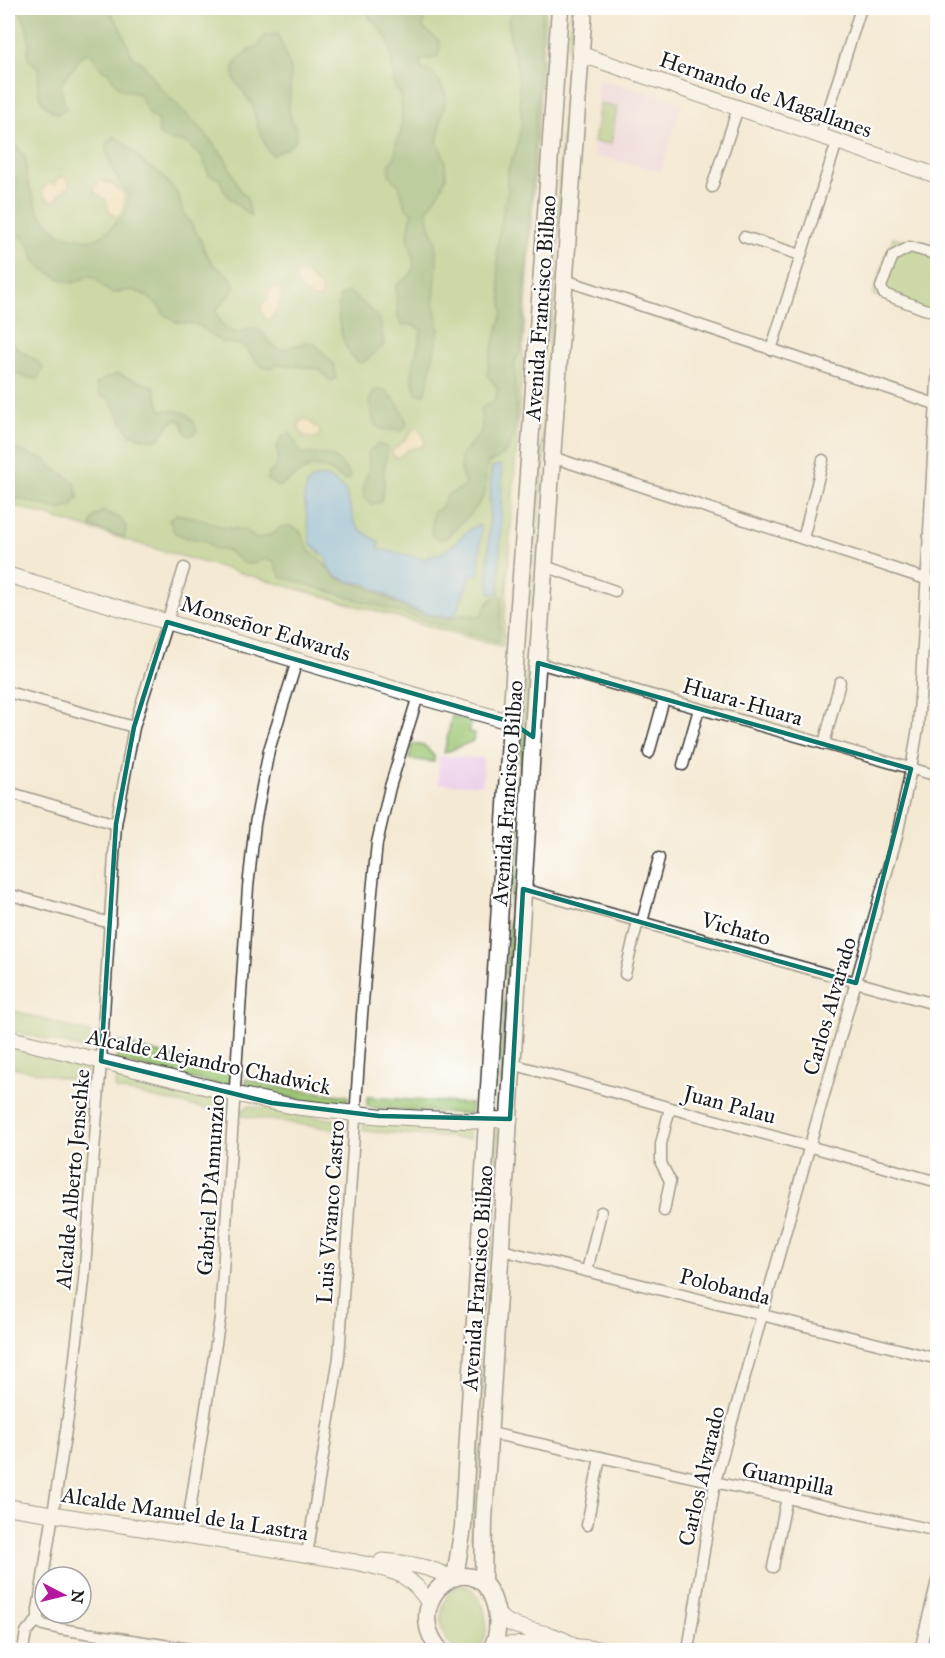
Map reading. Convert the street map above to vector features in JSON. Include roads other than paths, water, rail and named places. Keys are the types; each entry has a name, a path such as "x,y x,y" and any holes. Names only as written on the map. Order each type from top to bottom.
{"main road":[{"name":"Avenida Francisco Bilbao","path":"453,1577 463,1527 511,722 560,8"},
{"name":"Avenida Francisco Bilbao","path":"483,1582 483,1536 523,889 584,8"},
{"path":"558,38 567,49 580,54"},
{"path":"511,722 526,735 532,753"},
{"path":"429,1650 430,1605 437,1589 453,1577 467,1577 483,1582 490,1592 495,1603 498,1626 491,1649"},
{"path":"429,1632 433,1643 440,1650"}],"street":[{"path":"820,136 861,8"},
{"name":"Hernando de Magallanes","path":"580,54 938,176"},
{"path":"712,187 738,108"},
{"path":"771,350 837,142"},
{"path":"744,237 801,255"},
{"path":"938,255 910,247 893,256 881,287 884,294 938,312"},
{"path":"565,280 937,405"},
{"name":"Carlos Alvarado","path":"688,1650 715,1482 897,836 911,769 918,728 938,362"},
{"path":"552,457 938,584"},
{"path":"802,539 823,460"},
{"path":"544,567 615,591"},
{"name":"Alcalde Alberto Jenschke","path":"45,1565 68,1417 84,1280 116,824 134,727 184,568"},
{"name":"Monseñor Edwards","path":"8,575 511,722"},
{"name":"Gabriel D'Annunzio","path":"186,1536 220,1318 248,887 255,824 269,750 297,661"},
{"name":"Huara-Huara","path":"538,663 938,776"},
{"path":"824,744 840,682"},
{"path":"8,692 134,727"},
{"name":"Luis Vivanco Castro","path":"307,1555 339,1357 377,843 390,787 418,696"},
{"path":"649,753 664,699"},
{"path":"683,765 699,709"},
{"path":"8,792 116,824"},
{"path":"625,974 659,858"},
{"name":"Vichato","path":"523,889 938,1005"},
{"path":"8,894 110,923"},
{"name":"Alcalde Alejandro Chadwick","path":"8,1038 297,1107 356,1114 487,1121 510,1119"},
{"name":"Juan Palau","path":"513,1064 938,1182"},
{"path":"664,1211 670,1181 661,1163 661,1144 670,1108"},
{"path":"587,1271 601,1212"},
{"name":"Polobanda","path":"502,1250 938,1359"},
{"name":"Guampilla","path":"490,1433 938,1531"},
{"path":"587,1525 600,1456"},
{"path":"773,1567 787,1497"},
{"name":"Alcalde Manuel de la Lastra","path":"8,1507 355,1562 402,1575 414,1583 430,1605"},
{"name":"Alcalde Manuel de la Lastra","path":"355,1562 379,1561 416,1565 453,1577"},
{"path":"920,1650 938,1577"},
{"path":"497,1615 512,1625 550,1634 573,1646"},
{"name":"Alcalde Alberto Jenschke","path":"24,1650 26,1632 33,1625"},
{"path":"43,1625 196,1650"},
{"path":"115,1650 116,1638"},
{"path":"491,1649 518,1644 605,1650"}],"water":[{"path":"501,466 502,475 499,593 490,594 488,575 491,468"},
{"path":"319,477 328,477 345,490 355,524 379,542 378,549 426,559 428,556 443,552 478,525 481,527 479,574 471,574 455,615 447,617 408,608 366,584 347,581 334,574 328,567 326,558 311,544 304,498 307,485"}]}
